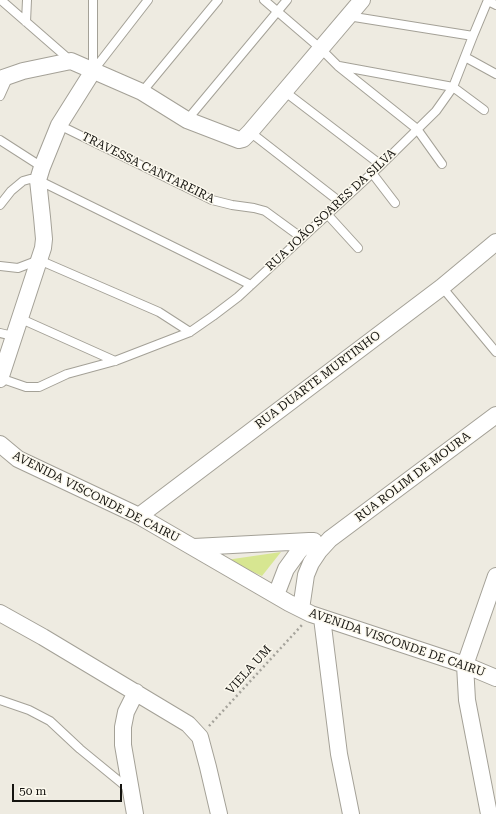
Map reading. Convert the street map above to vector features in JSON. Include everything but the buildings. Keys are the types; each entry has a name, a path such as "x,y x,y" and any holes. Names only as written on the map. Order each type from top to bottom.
{"street":[{"path":"5,78 23,71 71,61 142,92 187,120 236,139 243,139 362,0"},
{"path":"0,378 7,334 19,318 39,260 44,239 40,174 59,125 93,71"},
{"name":"RUA DUARTE MURTINHO","path":"139,516 442,287 496,242"},
{"name":"RUA ROLIM DE MOURA","path":"351,814 311,614 306,575 311,563 319,551 330,539 496,415"},
{"name":"AVENIDA VISCONDE DE CAIRU","path":"0,444 18,459 139,516 311,614 465,665 496,678"},
{"path":"276,595 286,569 299,551 309,541 330,539"},
{"name":"AVENIDA VISCONDE DE CAIRU","path":"194,547 309,541"},
{"path":"489,814 467,700 465,665 496,576"},
{"path":"0,613 188,724 200,737 219,814"},
{"path":"135,814 123,745 123,727 126,712 136,692"}],"lane":[{"path":"1,0 71,61"},
{"path":"26,22 27,0"},
{"path":"93,0 93,71"},
{"path":"93,71 148,0"},
{"path":"142,92 218,0"},
{"path":"264,0 320,48 338,66 417,129 442,164"},
{"path":"187,120 287,0"},
{"path":"488,0 496,5"},
{"name":"RUA JOÃO SOARES DA SILVA","path":"0,378 26,387 39,387 67,374 115,361 190,332 238,297 381,165 436,111 453,87 488,0"},
{"path":"348,16 473,36"},
{"path":"464,57 496,74"},
{"path":"338,66 453,87 484,110"},
{"path":"0,96 5,78"},
{"path":"284,91 381,165"},
{"name":"TRAVESSA CANTAREIRA","path":"59,125 212,200 232,205 265,210 302,238"},
{"path":"250,132 340,202"},
{"path":"0,140 40,174 251,285"},
{"path":"372,173 395,203"},
{"path":"0,205 18,184 40,174"},
{"path":"327,214 358,248"},
{"path":"0,266 18,268 39,260 159,312 190,332"},
{"path":"442,287 496,352"},
{"path":"19,318 115,361"},
{"path":"0,700 29,710 50,721 80,749 130,790"}],"path":[{"name":"VIELA UM","path":"200,737 311,614"}],"green space":[{"path":"281,552 262,576 226,560"}]}
